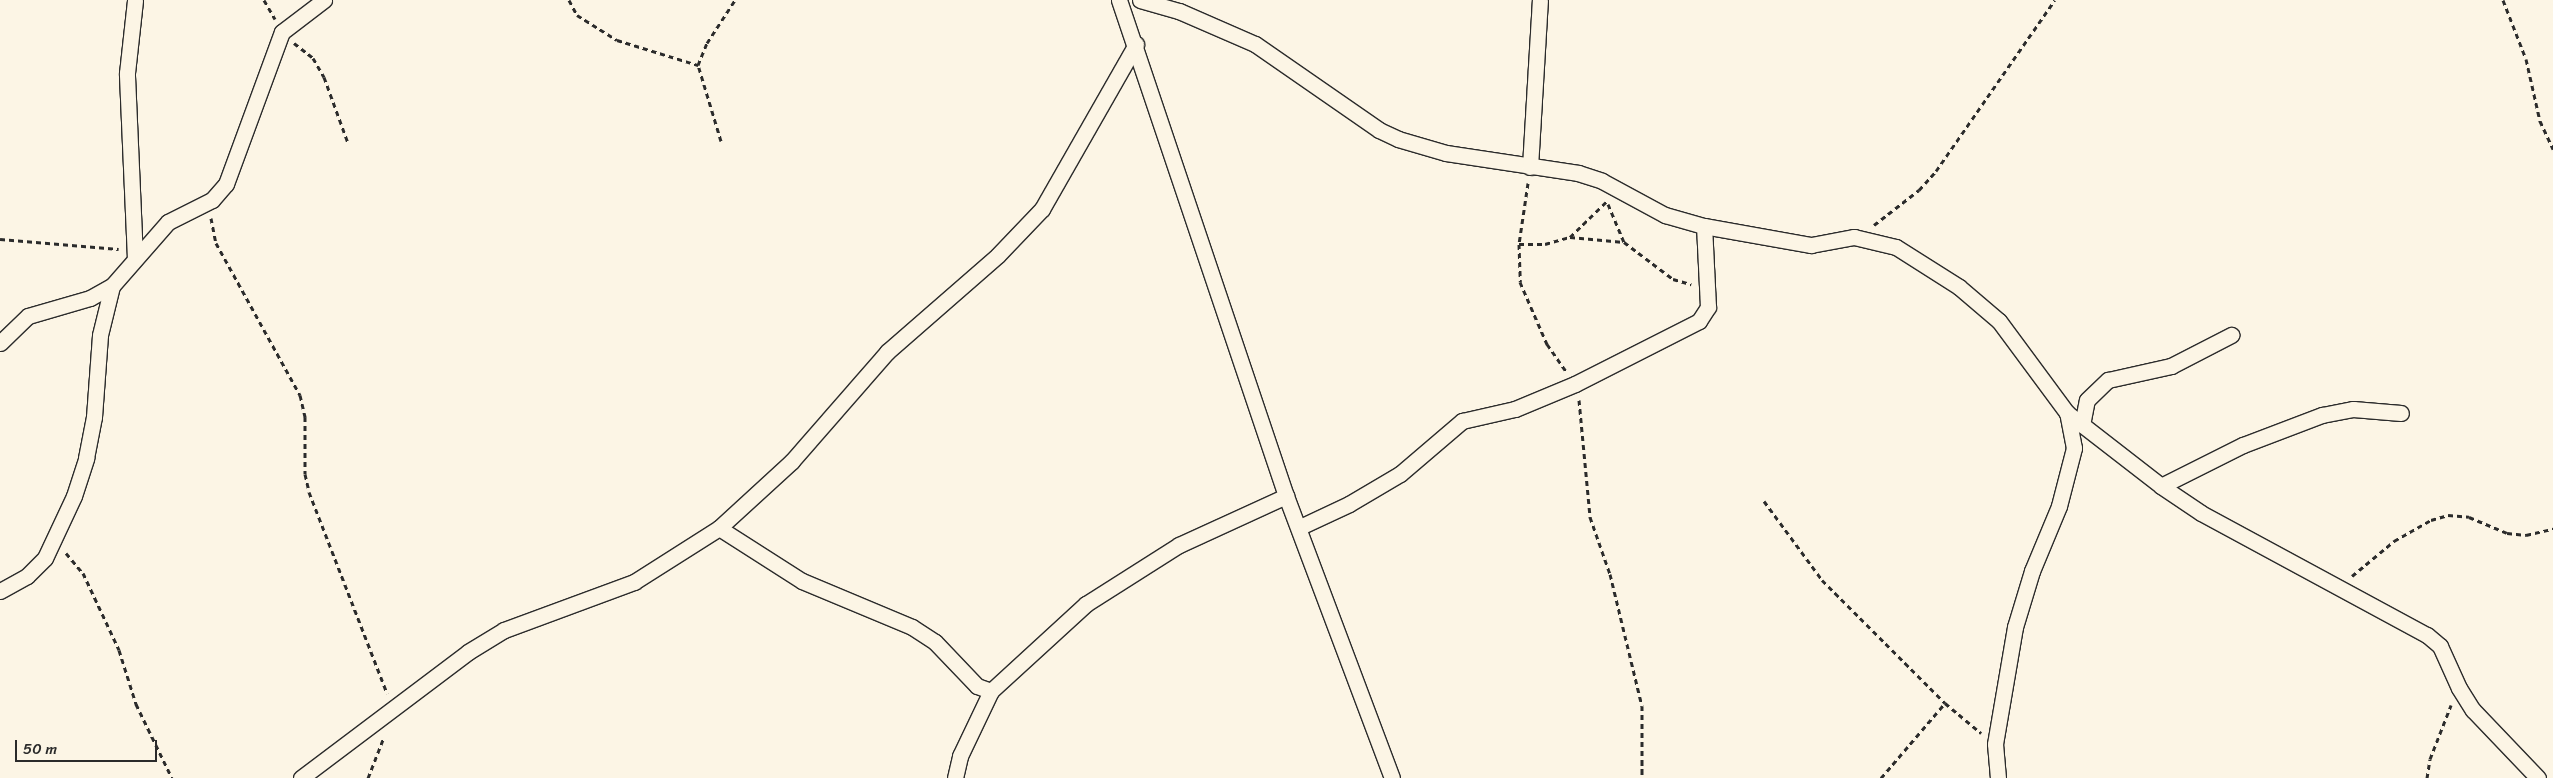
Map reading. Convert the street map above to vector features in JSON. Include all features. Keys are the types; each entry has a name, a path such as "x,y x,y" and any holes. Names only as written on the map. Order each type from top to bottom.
{"street":[{"path":"133,255 127,73 135,0"},
{"path":"0,591 27,576 46,558 74,496 86,458 94,417 100,335 112,286 133,255 168,222 212,200 226,184 282,32 324,0"},
{"path":"1119,0 1136,44 1199,244 1286,496 1300,527 1392,778"},
{"path":"1140,0 1180,11 1255,44 1379,130 1398,139 1446,153 1578,173 1618,190 1665,215 1704,226 1811,245 1854,237 1896,247 1966,293 1999,321 2067,413 2161,486 2201,513 2426,635 2440,646 2459,688 2473,710 2538,778"},
{"path":"1530,167 1540,0"},
{"path":"301,778 468,652 504,630 634,582 719,528 792,460 888,352 998,255 1042,209 1136,44"},
{"path":"1300,527 1349,504 1400,474 1462,421 1516,409 1575,384 1699,322 1708,307 1709,288 1704,226"},
{"path":"0,343 28,316 90,298 112,286"},
{"path":"2082,425 2088,400 2108,380 2171,366 2231,335"},
{"path":"2161,486 2243,445 2322,415 2353,409 2401,413"},
{"path":"1998,778 1995,744 2015,627 2032,571 2059,506 2074,448 2067,413"},
{"path":"955,778 960,756 991,691 1086,604 1178,545 1286,496"},
{"path":"719,528 802,581 912,627 935,642 977,686 991,691"}],"path":[{"path":"264,0 282,32 313,58 324,77 348,143"},
{"path":"569,0 578,15 617,40 698,65"},
{"path":"721,141 698,65 708,43 735,0"},
{"path":"1854,237 1919,190 1936,171 2056,0"},
{"path":"2503,0 2526,59 2540,121 2553,149"},
{"path":"1530,167 1519,244 1520,282 1547,344 1575,384 1581,409 1583,468 1590,517 1610,574 1642,706 1642,778"},
{"path":"1570,236 1618,190"},
{"path":"212,200 211,227 216,243 300,394 305,417 305,474 309,492 393,708"},
{"path":"1607,201 1624,242 1672,279 1709,288"},
{"path":"1519,244 1545,244 1570,236 1624,242"},
{"path":"0,239 133,255"},
{"path":"1764,502 1822,580 1945,703 1995,744"},
{"path":"2338,588 2394,541 2431,520 2448,515 2469,517 2489,528 2526,535 2553,529"},
{"path":"46,558 67,553 84,573 119,650 136,704 172,778"},
{"path":"2427,778 2430,759 2459,688"},
{"path":"1881,778 1945,703"},
{"path":"368,778 385,735"}]}
